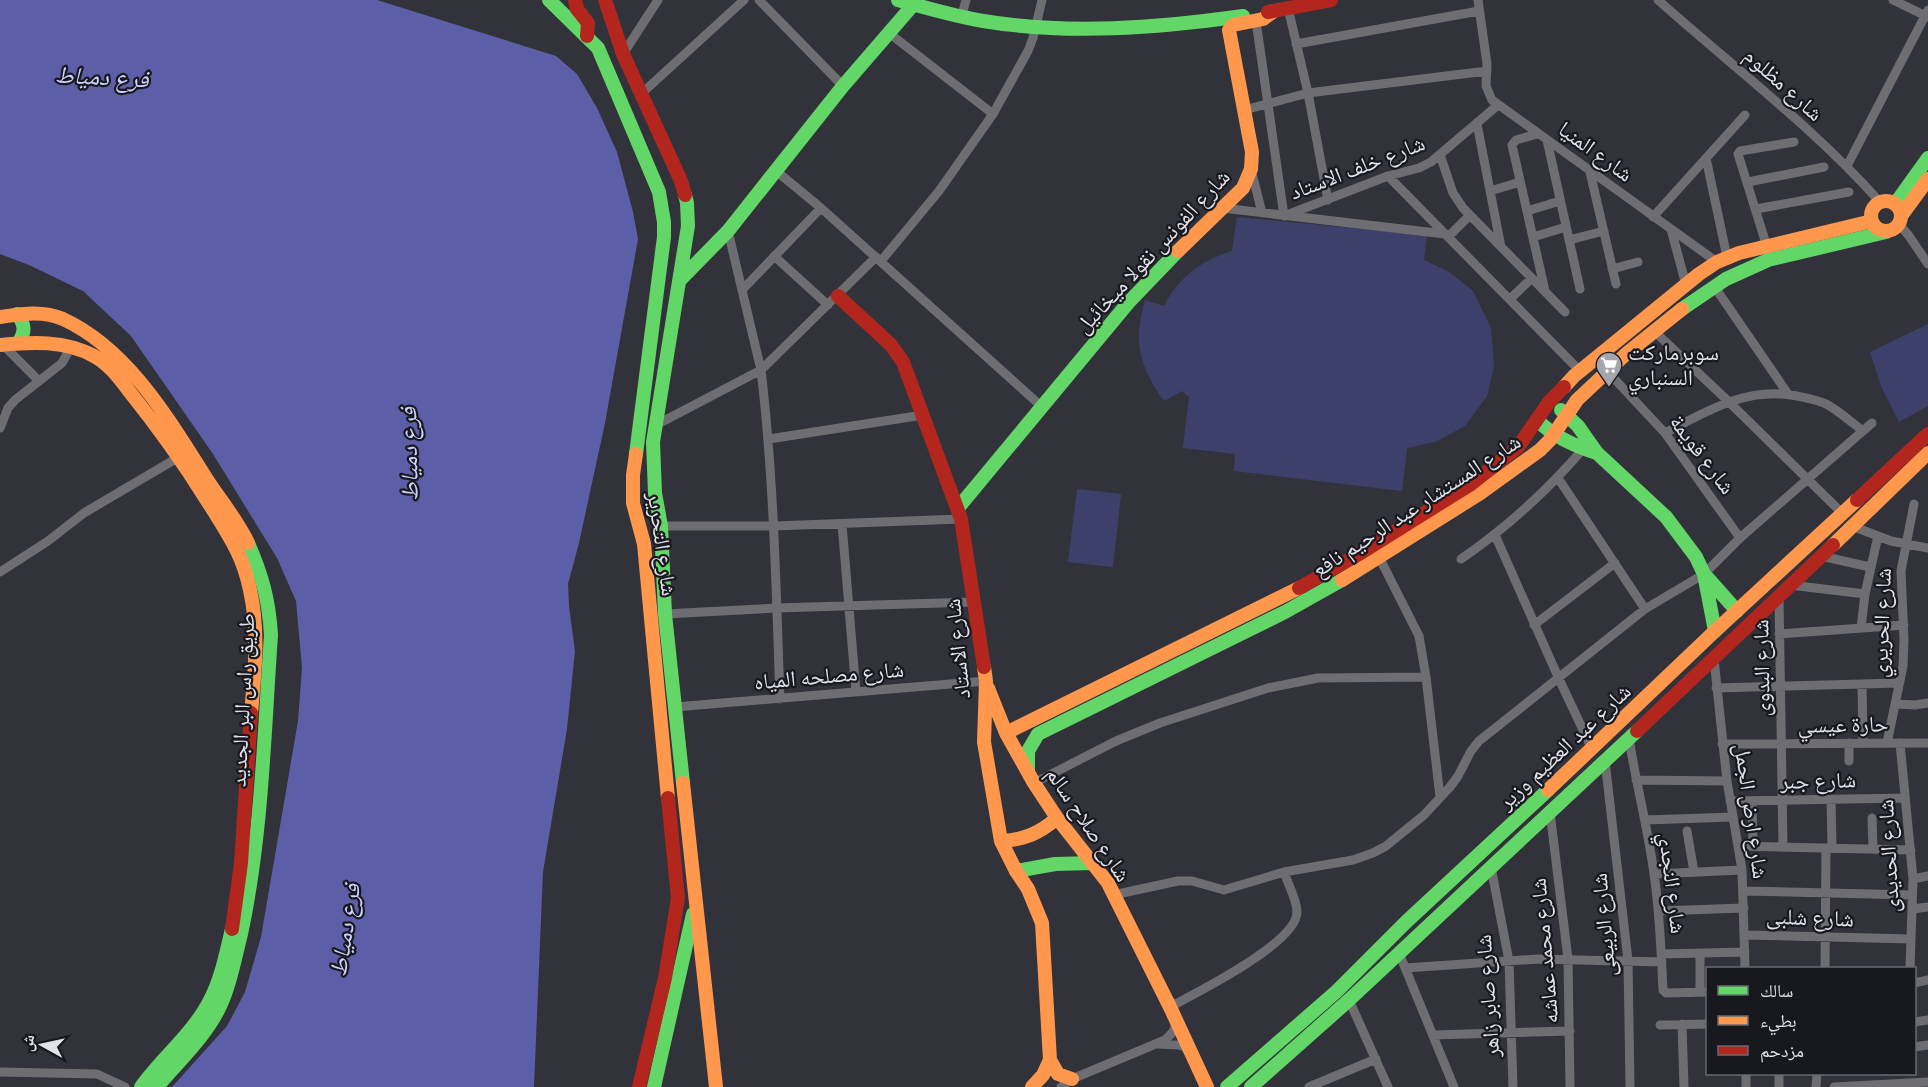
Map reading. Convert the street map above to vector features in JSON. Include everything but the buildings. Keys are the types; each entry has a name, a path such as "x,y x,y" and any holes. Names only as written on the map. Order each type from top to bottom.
{"street":[{"name":"شارع التحرير","path":"549,0 598,48 659,192 664,222 664,237 634,467 633,503 644,544 678,898 663,986 639,1087"},
{"path":"575,0 577,9 588,23 587,36"},
{"name":"شارع التحرير","path":"605,0 622,54 681,181 687,203 688,226 653,442 657,507 661,526 665,614 716,1087"},
{"path":"622,54 658,0"},
{"path":"641,94 744,0"},
{"path":"759,0 843,86"},
{"path":"898,0 961,18 1010,26 1035,27 1138,27 1247,20 1288,7 1331,0"},
{"path":"961,18 966,0"},
{"path":"656,425 761,370 879,259 939,191 993,114 1021,66 1033,38 1042,0"},
{"path":"1478,0 1487,71 1485,79 1488,94 1498,105"},
{"name":"شارع مظلوم","path":"1658,0 1766,93 1846,166 1880,202"},
{"path":"1846,166 1927,14 1893,0"},
{"path":"679,281 728,231 843,86 913,5"},
{"path":"1288,7 1329,200"},
{"path":"1296,44 1479,10"},
{"path":"1247,20 1269,102 1284,216"},
{"name":"شارع الفونس نقولا ميخائيل","path":"959,514 1041,406 1128,303 1243,188 1251,169 1252,152 1228,33 1233,25 1247,20"},
{"path":"889,33 993,114"},
{"path":"1244,110 1308,93 1487,71"},
{"name":"شارع خلف الاستاد","path":"1284,216 1388,176 1419,168 1440,155 1498,105"},
{"name":"شارع المنيا","path":"1498,105 1671,229 1722,260"},
{"path":"1653,216 1745,114"},
{"path":"1477,124 1502,247"},
{"path":"1537,134 1516,140 1512,145 1545,291"},
{"path":"1546,140 1580,289"},
{"path":"1767,247 1739,152 1794,142"},
{"path":"1440,155 1453,193 1470,215 1565,312"},
{"path":"1706,158 1722,260 1721,271 1728,278"},
{"path":"1928,158 1899,215 1891,231 1877,229 1872,221 1872,210 1880,202 1886,201 1899,215 1928,264"},
{"path":"1748,182 1824,167"},
{"path":"1251,169 1262,213"},
{"path":"775,170 879,259 1041,406"},
{"path":"1590,171 1616,284"},
{"path":"1388,176 1580,371"},
{"path":"1899,215 1928,179"},
{"path":"1490,191 1520,182"},
{"path":"1756,209 1849,192"},
{"path":"1527,211 1560,201"},
{"path":"742,290 821,208"},
{"path":"1222,208 1446,235 1470,215"},
{"name":"شارع المستشار عبد الرحيم نافع","path":"1006,733 1279,598 1359,554 1471,484 1508,456 1527,436 1550,402 1580,371 1699,274 1722,260 1872,221"},
{"path":"1533,237 1566,227"},
{"path":"1671,229 1686,285"},
{"path":"728,231 761,370 769,439 780,699"},
{"path":"1569,240 1604,231"},
{"name":"شارع المستشار عبد الرحيم نافع","path":"1031,777 1027,757 1030,744 1038,734 1285,612 1348,577 1488,488 1540,450 1577,400 1607,371 1654,331 1713,287 1768,260 1886,231"},
{"path":"774,256 833,300"},
{"path":"1612,268 1638,262"},
{"path":"1699,274 1708,279 1788,394"},
{"path":"1510,299 1532,278"},
{"name":"شارع الاستاد","path":"833,300 891,345 903,362 959,514 986,681 984,742 1001,841 1028,889 1042,923 1050,1060"},
{"name":"طريق راس البر الجديد","path":"0,317 27,312 53,315 98,339 116,356 158,406 240,530 255,557 267,595 271,635 251,796 229,938 215,990 200,1018 159,1063 141,1087"},
{"path":"17,314 25,328 24,336 18,343"},
{"path":"0,428 8,408 15,400 62,363 70,347 68,341 70,336 77,326"},
{"path":"1654,331 1842,513"},
{"name":"طريق راس البر الجديد","path":"1,345 18,343 70,347 95,356 110,368 179,457 235,546 250,587 255,631 251,796 255,849 249,896 227,992 206,1029 157,1087"},
{"path":"1,345 39,381"},
{"name":"شارع قويمة","path":"1607,371 1665,433 1740,538"},
{"path":"1665,433 1728,401 1756,394 1788,394 1827,404 1862,430"},
{"path":"1550,402 1566,415 1588,439 1590,451"},
{"path":"769,439 923,415"},
{"path":"1537,420 1553,435 1568,444 1590,451 1666,517 1696,556 1704,574 1714,632"},
{"path":"1113,895 1192,880 1224,890 1284,872 1353,860 1386,846 1424,815 1440,797 1458,776 1479,741 1645,609 1704,574 1740,538 1872,423"},
{"name":"شارع عبد العظيم وزير","path":"1227,1087 1337,991 1424,905 1928,434"},
{"path":"1461,559 1495,535 1590,451"},
{"name":"شارع عبد العظيم وزير","path":"1251,1087 1349,1000 1714,659 1928,453"},
{"path":"0,572 48,542 84,513 179,457"},
{"path":"634,467 638,473 644,475 654,466"},
{"path":"1557,478 1645,609"},
{"path":"635,509 638,504 644,502 653,503 657,507"},
{"name":"شارع الحريري","path":"1887,743 1903,666 1904,625 1901,584 1905,544 1914,504"},
{"path":"661,526 842,524 959,514"},
{"path":"842,524 856,692"},
{"path":"1852,525 1878,536 1928,548"},
{"path":"1495,535 1592,749 1605,761"},
{"path":"1861,628 1865,594 1878,536"},
{"path":"1821,556 1870,567"},
{"path":"1379,557 1419,636 1440,797"},
{"path":"1534,625 1615,563"},
{"path":"1704,574 1737,611"},
{"path":"1790,585 1865,594"},
{"name":"شارع البدوى","path":"1779,596 1783,847"},
{"path":"665,614 973,602"},
{"path":"1779,634 1904,625"},
{"name":"شارع ارض الجمل","path":"1714,659 1722,744 1742,870 1745,967"},
{"path":"1031,777 1160,723 1268,688 1318,678 1426,677"},
{"name":"شارع صلاح سالم","path":"986,681 1006,733 1031,777 1057,818 1108,883 1177,1021 1207,1087"},
{"name":"شارع مصلحه المياه","path":"675,707 986,681"},
{"path":"1716,688 1899,683"},
{"path":"1862,684 1863,743"},
{"path":"1895,704 1928,703"},
{"name":"شارع النجدي","path":"1629,738 1659,911 1663,990 1664,992 1704,992"},
{"path":"1849,743 1849,761"},
{"name":"شارع الحديدى","path":"1900,743 1913,879 1910,967"},
{"name":"حارة عيسي","path":"1722,744 1928,743"},
{"name":"شارع الربيعى","path":"1605,761 1628,960 1630,1087"},
{"path":"1578,762 1587,768 1589,776"},
{"path":"1636,780 1727,781"},
{"name":"شارع جبر","path":"1731,801 1905,798"},
{"path":"1825,967 1830,799"},
{"path":"1752,801 1753,846"},
{"name":"شارع محمد عماشه","path":"1550,812 1568,959 1570,1087"},
{"path":"1645,820 1733,817"},
{"path":"1001,841 1017,841 1032,837 1057,818"},
{"path":"1872,818 1873,849"},
{"path":"1687,831 1694,872"},
{"path":"1738,846 1911,850"},
{"path":"1016,871 1055,864 1093,863"},
{"name":"شارع صابر زاهر","path":"1491,867 1509,961 1513,1087"},
{"path":"1654,874 1742,870"},
{"path":"1170,1007 1223,979 1286,933 1295,921 1297,911 1284,872"},
{"path":"1913,879 1928,876"},
{"path":"1744,891 1912,895"},
{"name":"شارع التحرير","path":"654,1087 696,905"},
{"path":"1424,905 1427,915 1436,919"},
{"path":"1912,909 1928,906"},
{"path":"1659,911 1744,908"},
{"path":"1406,922 1414,924 1418,932 1417,936"},
{"name":"شارع شلبى","path":"1745,934 1911,939"},
{"path":"1405,968 1509,961 1628,960 1745,952"},
{"path":"1399,953 1454,1087"},
{"path":"1700,954 1704,992"},
{"path":"1349,1000 1388,1087"},
{"path":"1050,1060 1053,1071 1067,1083 1166,1040 1173,1032 1177,1021"},
{"path":"1682,1024 1684,1087"},
{"path":"1660,1025 1706,1024"},
{"path":"1433,1035 1570,1031"},
{"path":"1156,1045 1167,1044 1189,1048"},
{"path":"1309,1087 1376,1059"},
{"path":"1032,1087 1046,1072 1050,1060"},
{"path":"0,1072 82,1072 97,1074 125,1087"},
{"path":"1834,1087 1894,1086 1928,1082"}],"shaded area":[{"path":"1237,217 1427,235 1424,260 1449,272 1473,291 1491,328 1494,366 1487,396 1465,426 1435,442 1407,448 1402,491 1234,471 1235,454 1183,448 1189,397 1182,391 1164,401 1147,373 1139,342 1145,300 1164,306 1177,286 1192,271 1211,259 1232,251"},
{"path":"1928,324 1928,406 1899,422 1881,386 1870,352"},
{"path":"1077,489 1121,494 1113,567 1068,562"}],"water":[{"name":"فرع دمياط","path":"0,0 377,0 556,56 577,74 597,108 617,152 638,239 605,423 568,584 575,651 567,729 543,872 534,1087 172,1087 227,1026 245,992 261,937 298,721 302,668 296,601 277,558 213,454 131,336 83,291 0,254"}],"traffic: fast":[{"path":"549,0 598,48 659,192 664,237 636,454"},
{"path":"898,0 972,19 1048,28 1146,27 1243,16"},
{"path":"679,281 728,231 843,86 913,5"},
{"path":"1895,204 1928,158"},
{"path":"683,783 665,614 661,526 655,493 653,442 688,226 685,195"},
{"path":"1682,309 1726,279 1768,260 1886,232"},
{"path":"958,508 1128,303 1178,251"},
{"path":"17,314 24,328 18,343"},
{"path":"1561,410 1578,426 1597,453 1666,517 1696,557 1704,574 1715,631"},
{"path":"1537,420 1565,440 1597,453"},
{"path":"157,1087 201,1037 221,1004 233,969 248,897 258,823 271,635 264,588 248,543"},
{"path":"1704,574 1737,611"},
{"path":"1028,771 1028,751 1038,734 1285,612 1342,580"},
{"path":"1251,1087 1349,1000 1637,731"},
{"path":"1227,1087 1337,991 1406,922 1548,790"},
{"path":"1016,871 1055,864 1093,863"},
{"path":"654,1087 693,914"},
{"path":"141,1087 193,1026 208,1004 220,977 232,929"}],"traffic: slow":[{"path":"1178,251 1243,188 1251,169 1252,152 1229,30 1233,25 1263,19 1274,11"},
{"path":"1901,216 1928,179"},
{"path":"1886,201 1897,205 1901,216 1897,227 1886,231 1875,227 1871,216 1875,205 1886,201"},
{"path":"1564,387 1574,376 1699,274 1717,262 1739,253 1872,221"},
{"path":"1342,580 1479,494 1540,450 1550,440 1577,400 1626,354 1682,309"},
{"path":"0,317 32,314 55,316 87,332 109,349 128,368 163,412 248,543"},
{"path":"0,345 36,343 60,345 83,351 99,359 121,381 179,458 226,531 246,575 255,620 255,666 251,713"},
{"path":"1833,545 1928,453"},
{"path":"636,454 633,503 644,544 668,798"},
{"path":"1548,790 1857,500"},
{"path":"1006,733 1299,588"},
{"path":"984,667 986,681 984,742 1001,841 1028,889 1042,923 1050,1060 1058,1074 1072,1079"},
{"path":"988,688 1006,733 1034,783 1057,818 1108,883 1207,1087"},
{"path":"683,783 716,1087"},
{"path":"1001,841 1031,835 1057,818"},
{"path":"1032,1087 1043,1075 1050,1060"}],"traffic: jam":[{"path":"575,0 577,9 588,23 587,36"},
{"path":"605,0 623,54 681,181 685,195"},
{"path":"1268,12 1331,0"},
{"path":"838,296 891,345 903,362 961,519 984,667"},
{"path":"1299,588 1359,554 1471,484 1518,447 1549,402 1564,387"},
{"path":"1857,500 1928,434"},
{"path":"1637,731 1833,545"},
{"path":"232,929 241,863 251,713"},
{"path":"639,1087 665,978 678,898 668,798"}],"place":[{"name":"سوبرماركت السنباري","path":"1609,388"}]}
